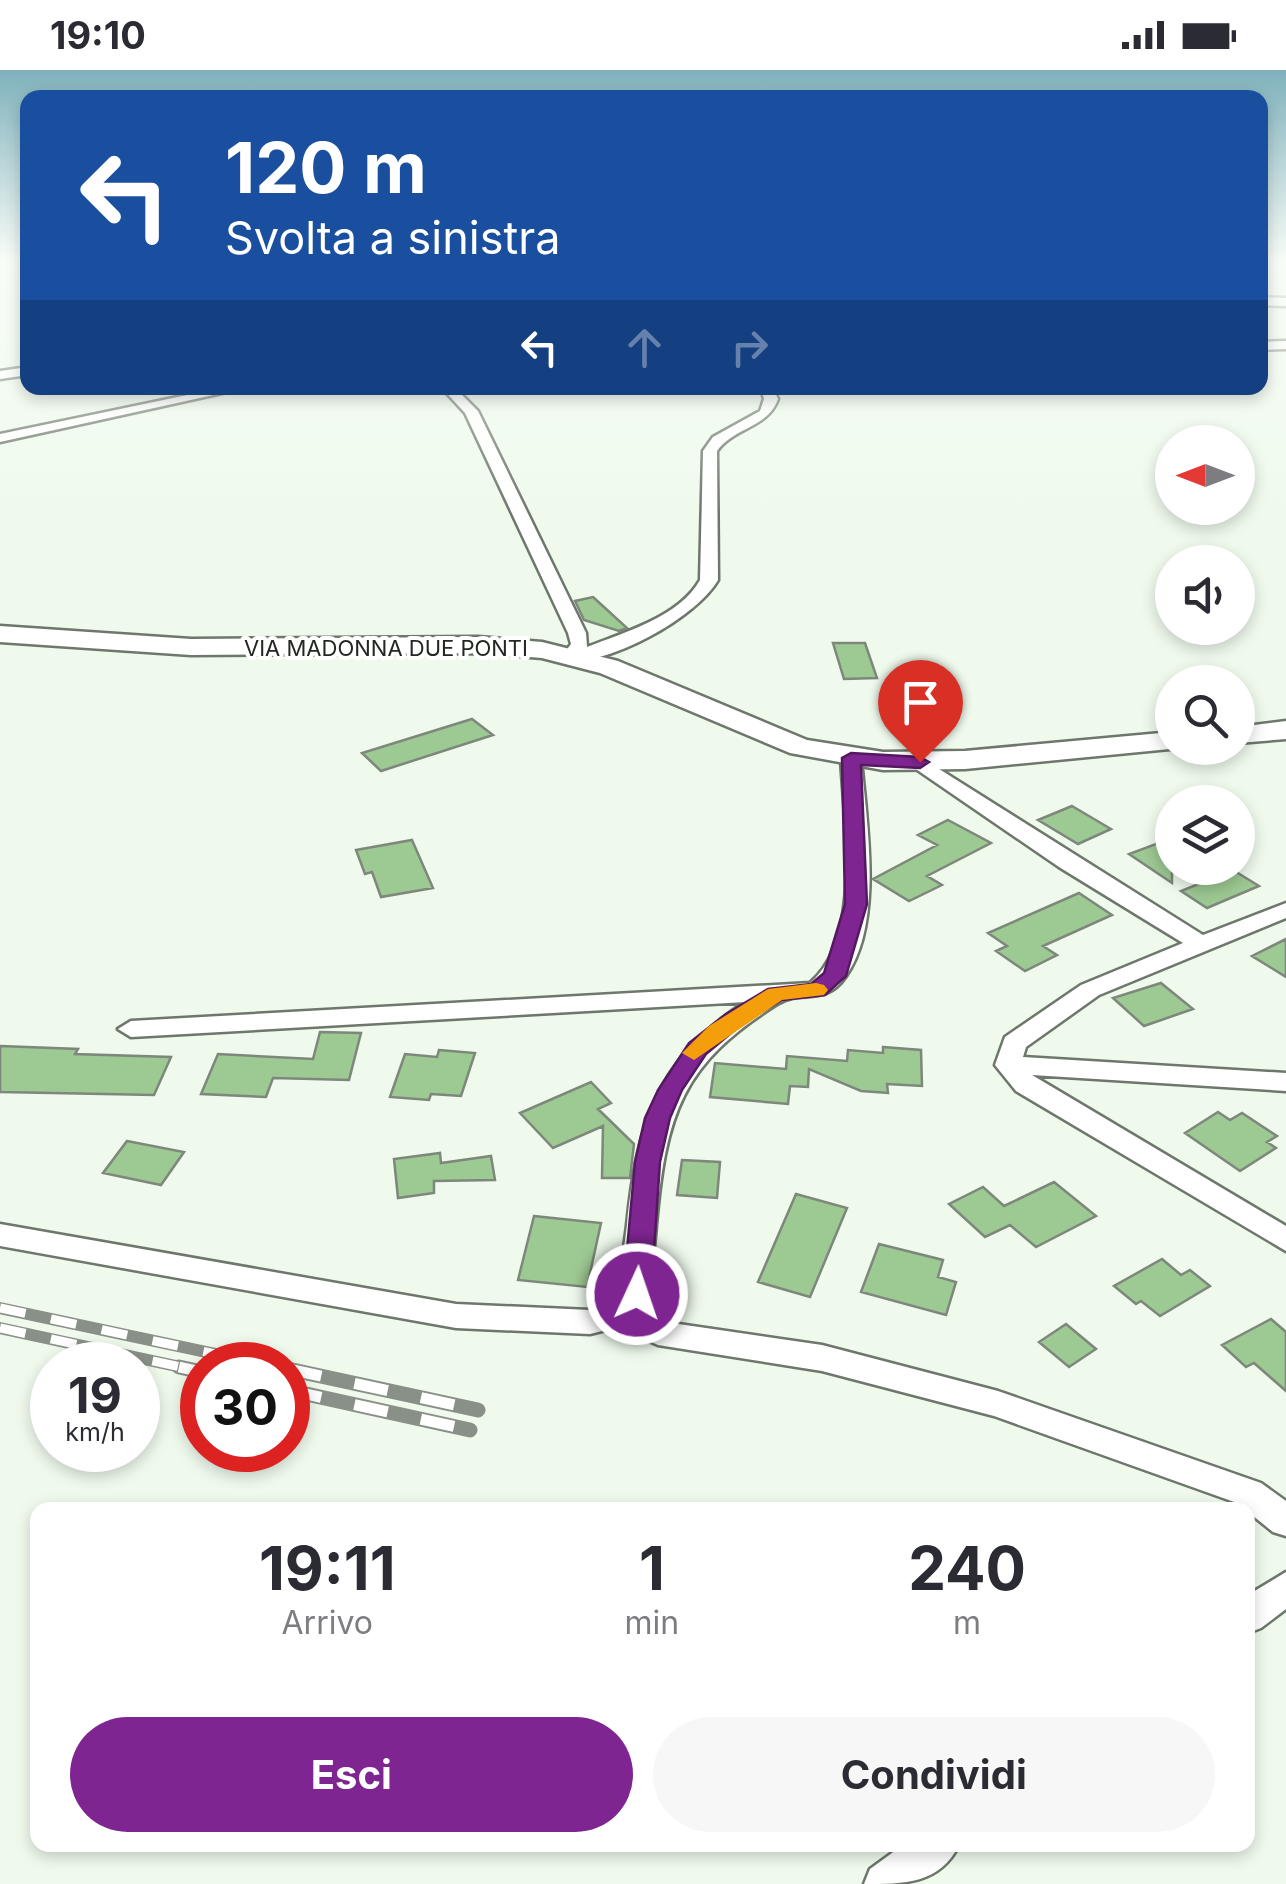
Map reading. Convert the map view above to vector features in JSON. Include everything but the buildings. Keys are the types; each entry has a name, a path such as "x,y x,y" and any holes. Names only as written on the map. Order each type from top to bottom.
{"main road":[{"name":"VIA MADONNA DUE PONTI","path":"0,634 191,647 504,646 575,657 792,745 851,758 920,762 1155,742"},
{"path":"1255,733 1286,730"}],"street":[{"path":"0,438 205,395"},
{"path":"455,395 471,411 577,633 580,644 575,657"},
{"path":"575,657 681,611 703,594 709,580 710,451 718,440 766,413 769,395"},
{"path":"131,1029 776,994 824,987 835,976 845,949 856,897 851,758"},
{"path":"920,762 1067,862 1199,943"},
{"path":"1008,1065 1014,1043 1073,1000 1199,943 1286,910"},
{"path":"776,994 707,1040 682,1069 666,1099 648,1162 637,1310 642,1324 658,1333 851,1364 1048,1420 1249,1493 1286,1521"},
{"path":"1008,1065 1286,1082"},
{"path":"1008,1065 1026,1086 1286,1240"},
{"path":"0,1234 456,1316 590,1322 637,1310"},
{"path":"1255,1611 1286,1588"},
{"path":"885,1884 928,1852"}],"railway":[{"path":"0,1308 180,1346"},
{"path":"0,1328 180,1367"},
{"path":"310,1374 478,1410"},
{"path":"310,1395 470,1430"}],"slow traffic":[{"path":"694,1053 717,1031 776,994 816,990"}],"route":[{"path":"637,1294 648,1162 658,1118 670,1090 698,1048 734,1019 776,994 817,990 835,976 856,904 851,758 920,762"}]}
